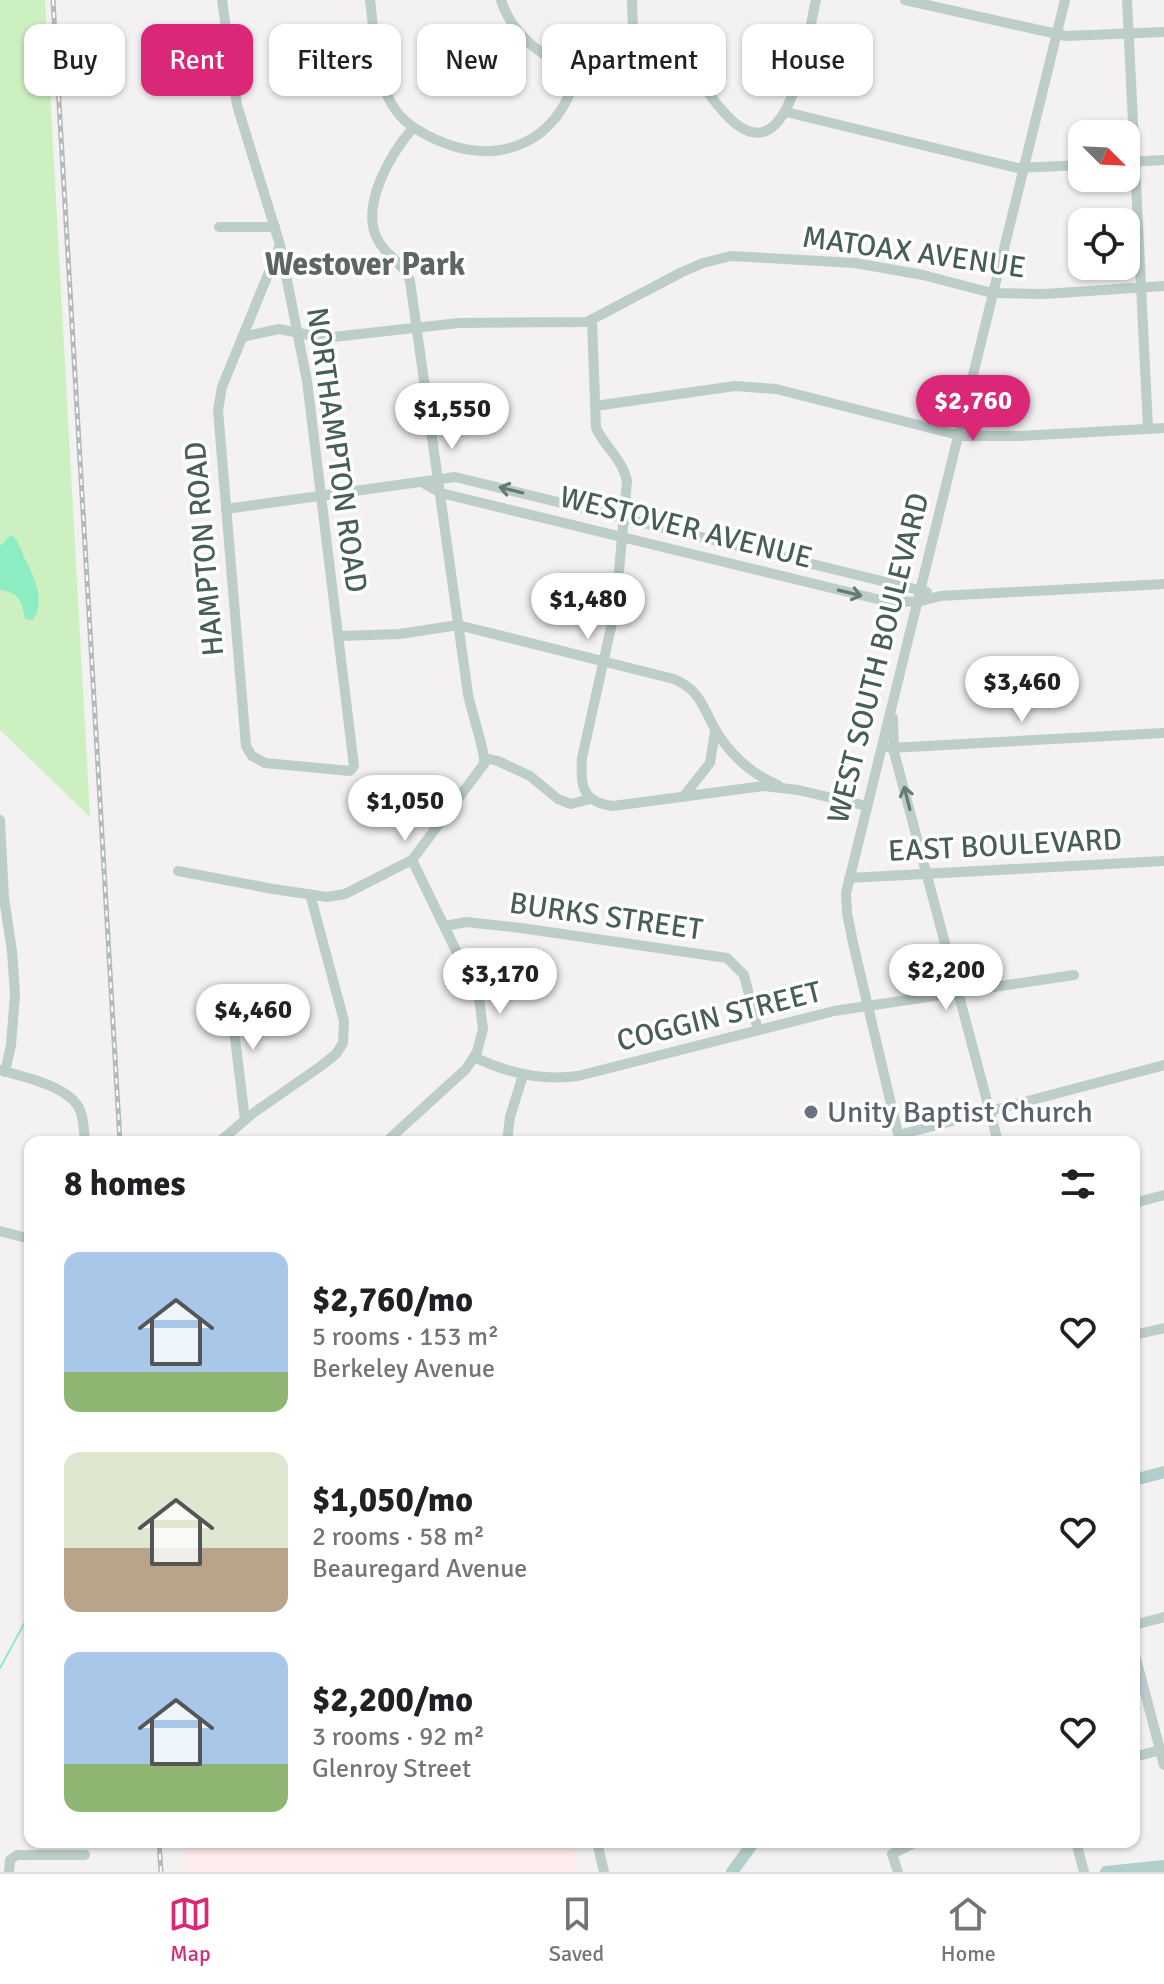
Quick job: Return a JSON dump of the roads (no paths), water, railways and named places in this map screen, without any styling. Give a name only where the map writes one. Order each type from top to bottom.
[{"type":"main road","points":[[1140,1478],[1164,1472]]},
{"type":"main road","points":[[732,1872],[750,1848]]},
{"type":"main road","points":[[1106,1872],[1164,1866]]},
{"type":"street","name":"NORTHAMPTON ROAD","points":[[222,0],[237,105],[280,245],[307,381],[339,636],[352,769]]},
{"type":"street","points":[[370,0],[385,90],[398,113],[413,128],[464,150],[486,151],[518,146],[541,134],[559,114],[569,96]]},
{"type":"street","points":[[501,0],[510,21],[526,42],[542,53]]},
{"type":"street","points":[[632,0],[633,24]]},
{"type":"street","points":[[710,96],[737,127],[752,132],[767,130],[786,112],[791,102],[816,0]]},
{"type":"street","points":[[905,0],[1056,35],[1082,37],[1164,32]]},
{"type":"street","name":"WEST SOUTH BOULEVARD","points":[[899,1136],[847,913],[849,878],[1065,0]]},
{"type":"street","points":[[1127,0],[1130,120]]},
{"type":"street","points":[[786,112],[1023,169],[1068,166]]},
{"type":"street","points":[[178,871],[327,897],[345,894],[412,860],[485,758],[472,719],[408,274],[379,242],[372,213],[388,163],[413,128]]},
{"type":"street","points":[[1140,161],[1164,160]]},
{"type":"street","points":[[1134,192],[1142,288],[1148,428]]},
{"type":"street","points":[[219,227],[275,227]]},
{"type":"street","name":"HAMPTON ROAD","points":[[280,245],[222,387],[218,410],[242,712],[248,750],[258,761],[338,771],[352,769]]},
{"type":"street","name":"MATOAX AVENUE","points":[[242,337],[279,329],[324,338],[470,323],[577,323],[592,320],[682,272],[731,256],[881,267],[992,293],[1044,294],[1164,286]]},
{"type":"street","points":[[592,320],[596,428],[626,473],[625,518],[616,605],[582,758],[582,781],[590,799],[613,806],[749,787],[783,787],[867,806]]},
{"type":"street","points":[[595,406],[735,386],[776,389],[958,435],[1020,436],[1164,428]]},
{"type":"street","name":"WESTOVER AVENUE","points":[[226,509],[455,477],[725,543],[919,596]]},
{"type":"street","name":"WESTOVER AVENUE","points":[[423,483],[441,493],[872,598],[1164,584]]},
{"type":"street","points":[[534,514],[538,497]]},
{"type":"street","points":[[720,561],[725,543]]},
{"type":"street","points":[[339,636],[400,634],[458,625],[685,684],[694,691],[728,748],[745,765],[783,787]]},
{"type":"street","points":[[895,695],[894,748],[996,1136]]},
{"type":"street","points":[[683,797],[710,763],[715,729]]},
{"type":"street","points":[[881,748],[1164,733]]},
{"type":"street","points":[[485,758],[530,776],[558,799],[571,804],[590,799]]},
{"type":"street","points":[[0,820],[3,916],[12,951],[15,994],[11,1045],[2,1071],[60,1090],[72,1098],[80,1110],[84,1136]]},
{"type":"street","points":[[393,1136],[460,1075],[474,1057],[482,1039],[482,1007],[412,860]]},
{"type":"street","name":"EAST BOULEVARD","points":[[849,878],[1164,861]]},
{"type":"street","points":[[226,1136],[336,1054],[345,1037],[344,1021],[310,894]]},
{"type":"street","name":"BURKS STREET","points":[[445,926],[466,922],[521,928],[727,958],[744,975],[758,1030]]},
{"type":"street","name":"COGGIN STREET","points":[[474,1057],[523,1075],[549,1078],[578,1076],[867,1006],[1074,975]]},
{"type":"street","points":[[229,989],[245,1120]]},
{"type":"street","points":[[906,1136],[1164,1065]]},
{"type":"street","points":[[508,1136],[510,1117],[523,1075]]},
{"type":"street","points":[[1140,1201],[1164,1195]]},
{"type":"street","points":[[0,1231],[24,1237]]},
{"type":"street","points":[[1140,1334],[1164,1328]]},
{"type":"street","points":[[1140,1623],[1164,1617]]},
{"type":"street","points":[[1140,1672],[1164,1765]]},
{"type":"street","points":[[1140,1756],[1162,1750]]},
{"type":"street","points":[[598,1848],[604,1872]]},
{"type":"street","points":[[898,1872],[892,1854],[904,1848]]},
{"type":"street","points":[[1078,1848],[1084,1872]]},
{"type":"street","points":[[9,1872],[10,1860],[17,1855],[85,1855]]},
{"type":"waterway","points":[[0,1668],[24,1624]]},
{"type":"railway","points":[[53,0],[120,1136]]},
{"type":"railway","points":[[159,1848],[161,1872]]},
{"type":"place","name":"Unity Baptist Church","points":[[811,1112]]},
{"type":"district","name":"Westover Park","points":[[365,264]]}]
